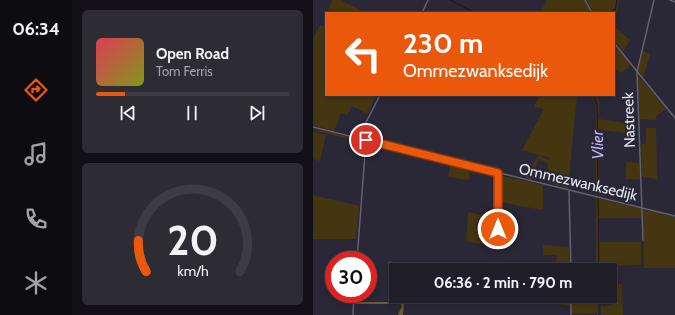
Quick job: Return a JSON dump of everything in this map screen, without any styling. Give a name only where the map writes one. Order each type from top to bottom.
[{"type":"street","points":[[423,12],[429,0]]},
{"type":"street","points":[[585,0],[591,12]]},
{"type":"street","name":"Nastreek","points":[[643,240],[637,72],[654,0]]},
{"type":"street","points":[[670,0],[675,2]]},
{"type":"street","points":[[615,44],[675,118]]},
{"type":"street","points":[[358,138],[379,96]]},
{"type":"street","name":"Ommezwanksedijk","points":[[313,127],[675,216]]},
{"type":"street","points":[[358,251],[366,140]]},
{"type":"street","points":[[498,173],[498,229]]},
{"type":"street","points":[[569,191],[571,263]]},
{"type":"street","points":[[353,315],[354,303]]},
{"type":"street","points":[[571,303],[571,315]]},
{"type":"shaded area","points":[[332,0],[341,0],[364,12],[327,12]]},
{"type":"shaded area","points":[[547,0],[585,0],[591,12],[541,12]]},
{"type":"shaded area","points":[[587,0],[619,0],[615,18],[615,8],[609,12],[593,12]]},
{"type":"shaded area","points":[[320,25],[325,28],[325,96],[376,96],[367,114],[352,106],[347,115],[341,113],[334,131],[313,125],[313,39]]},
{"type":"shaded area","points":[[615,27],[630,40],[623,52],[615,42]]},
{"type":"shaded area","points":[[617,49],[631,65],[621,73],[615,68],[615,50]]},
{"type":"shaded area","points":[[643,51],[650,54],[643,78],[638,70]]},
{"type":"shaded area","points":[[638,75],[666,109],[656,116],[656,120],[640,119]]},
{"type":"shaded area","points":[[540,96],[577,96],[568,188],[555,185],[557,173],[548,170],[548,163],[538,159],[532,180],[525,178],[538,156],[550,160],[550,158],[522,150],[544,109],[534,107]]},
{"type":"shaded area","points":[[592,96],[596,96],[599,101],[598,119],[626,123],[625,133],[598,129],[599,195],[596,196],[596,102]]},
{"type":"shaded area","points":[[314,128],[364,141],[363,153],[358,153],[360,142],[313,130]]},
{"type":"shaded area","points":[[646,128],[656,128],[657,179],[642,177],[641,144],[646,144]]},
{"type":"shaded area","points":[[313,132],[326,135],[320,161],[313,159]]},
{"type":"shaded area","points":[[367,142],[389,147],[372,153],[366,152]]},
{"type":"shaded area","points":[[451,162],[470,167],[469,180],[448,177]]},
{"type":"shaded area","points":[[626,162],[639,163],[640,179],[626,179]]},
{"type":"shaded area","points":[[499,175],[543,185],[543,210],[499,202]]},
{"type":"shaded area","points":[[313,195],[359,206],[356,239],[313,239]]},
{"type":"shaded area","points":[[596,198],[641,209],[641,218],[599,218],[600,242],[641,242],[641,265],[617,266],[617,263],[596,263]]},
{"type":"shaded area","points":[[643,209],[675,217],[675,268],[644,268]]},
{"type":"shaded area","points":[[468,212],[492,217],[491,222],[481,220],[479,228],[497,231],[497,247],[466,241]]},
{"type":"shaded area","points":[[543,245],[569,247],[570,263],[556,263],[557,255],[543,255]]},
{"type":"shaded area","points":[[617,284],[622,284],[623,315],[601,315],[601,306],[611,305],[611,303],[617,303]]},
{"type":"shaded area","points":[[377,302],[404,303],[403,315],[398,315],[402,306],[401,304],[355,304]]},
{"type":"shaded area","points":[[560,303],[570,303],[570,305],[562,305]]},
{"type":"shaded area","points":[[572,303],[600,303],[600,315],[597,315],[597,313],[572,314]]},
{"type":"waterway","points":[[450,0],[473,12]]},
{"type":"waterway","name":"Vlier","points":[[615,13],[617,0]]},
{"type":"waterway","name":"Vlier","points":[[594,96],[597,102],[598,196]]},
{"type":"waterway","name":"Vlier","points":[[598,199],[599,263]]},
{"type":"waterway","name":"Vlier","points":[[599,303],[599,315]]},
{"type":"route","points":[[366,140],[498,173],[498,229]]}]
